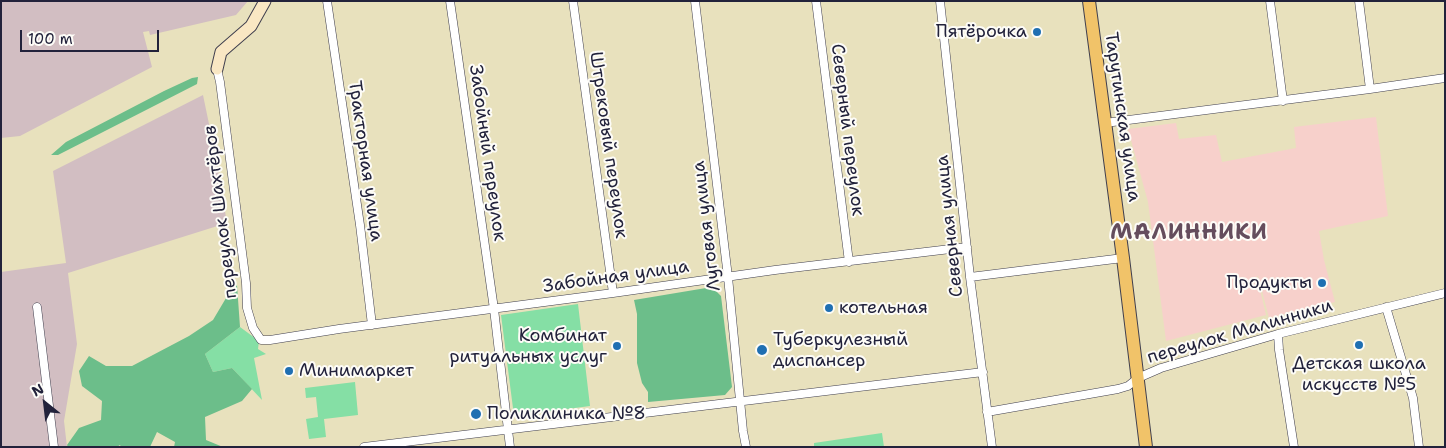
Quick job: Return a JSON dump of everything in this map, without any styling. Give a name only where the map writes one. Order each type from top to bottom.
[{"type":"main road","name":"Тарутинская улица","points":[[1088,1],[1123,258],[1146,447]]},
{"type":"street","points":[[217,69],[221,52],[251,26],[264,1]]},
{"type":"street","name":"Тракторная улица","points":[[326,1],[360,225],[372,325]]},
{"type":"street","name":"Забойный переулок","points":[[450,1],[494,308],[510,447]]},
{"type":"street","name":"Штрековый переулок","points":[[573,1],[613,293]]},
{"type":"street","name":"Луговая улица","points":[[695,1],[746,447]]},
{"type":"street","name":"Северный переулок","points":[[816,1],[849,262]]},
{"type":"street","name":"Северная улица","points":[[940,1],[970,277],[992,447]]},
{"type":"street","points":[[1270,1],[1283,101]]},
{"type":"street","points":[[1359,1],[1370,89]]},
{"type":"street","name":"переулок Шахтёров","points":[[217,69],[246,283],[247,308],[253,328],[261,340],[270,340]]},
{"type":"street","points":[[1105,123],[1283,101],[1445,78]]},
{"type":"street","name":"Забойная улица","points":[[270,340],[775,270],[967,247]]},
{"type":"street","points":[[970,277],[1123,258]]},
{"type":"street","name":"переулок Малинники","points":[[987,412],[1118,390],[1128,386],[1138,378],[1162,368],[1278,334],[1445,293]]},
{"type":"street","points":[[37,306],[54,447]]},
{"type":"street","points":[[1386,307],[1413,398],[1419,447]]},
{"type":"street","points":[[1278,334],[1294,447]]},
{"type":"street","points":[[364,447],[983,372]]},
{"type":"shaded area","points":[[1,1],[248,1],[236,15],[150,35],[149,31],[143,32],[152,67],[20,136],[1,138]]},
{"type":"shaded area","points":[[203,95],[227,223],[68,273],[77,344],[64,421],[67,447],[1,447],[1,272],[66,263],[53,171]]},
{"type":"shaded area","points":[[1376,117],[1388,216],[1319,231],[1335,302],[1269,318],[1257,276],[1266,315],[1166,341],[1148,202],[1128,129],[1176,123],[1179,139],[1216,135],[1222,162],[1296,148],[1294,127]]},
{"type":"green space","points":[[198,77],[197,84],[58,155],[51,155],[66,142],[164,91]]},
{"type":"green space","points":[[237,285],[240,327],[205,354],[213,372],[232,368],[252,389],[242,401],[205,417],[206,440],[223,447],[174,447],[175,442],[157,432],[150,447],[121,447],[120,445],[117,447],[68,447],[67,445],[79,428],[101,420],[102,401],[82,386],[79,371],[89,356],[106,366],[132,366],[189,336],[213,320],[229,293]]},
{"type":"green space","points":[[712,287],[721,296],[732,387],[725,395],[648,402],[648,392],[642,383],[637,363],[637,314],[634,300]]},
{"type":"green space","points":[[578,304],[590,406],[514,416],[501,315]]},
{"type":"green space","points":[[240,327],[259,341],[258,349],[266,354],[254,358],[262,400],[232,368],[213,372],[205,354]]},
{"type":"green space","points":[[355,382],[358,415],[324,419],[326,437],[309,439],[306,419],[318,417],[316,397],[306,398],[305,388]]},
{"type":"green space","points":[[882,433],[884,447],[814,447],[814,443]]},
{"type":"place","name":"Пятёрочка","points":[[1037,32]]},
{"type":"place","name":"Продукты","points":[[1322,283]]},
{"type":"place","name":"котельная","points":[[829,308]]},
{"type":"place","name":"Детская школа искусств №5","points":[[1359,345]]},
{"type":"place","name":"Комбинат ритуальных услуг","points":[[617,346]]},
{"type":"place","name":"Туберкулезный диспансер","points":[[762,350]]},
{"type":"place","name":"Минимаркет","points":[[289,371]]},
{"type":"place","name":"Поликлиника №8","points":[[476,414]]},
{"type":"district","name":"МАЛИННИКИ","points":[[1189,233]]}]
